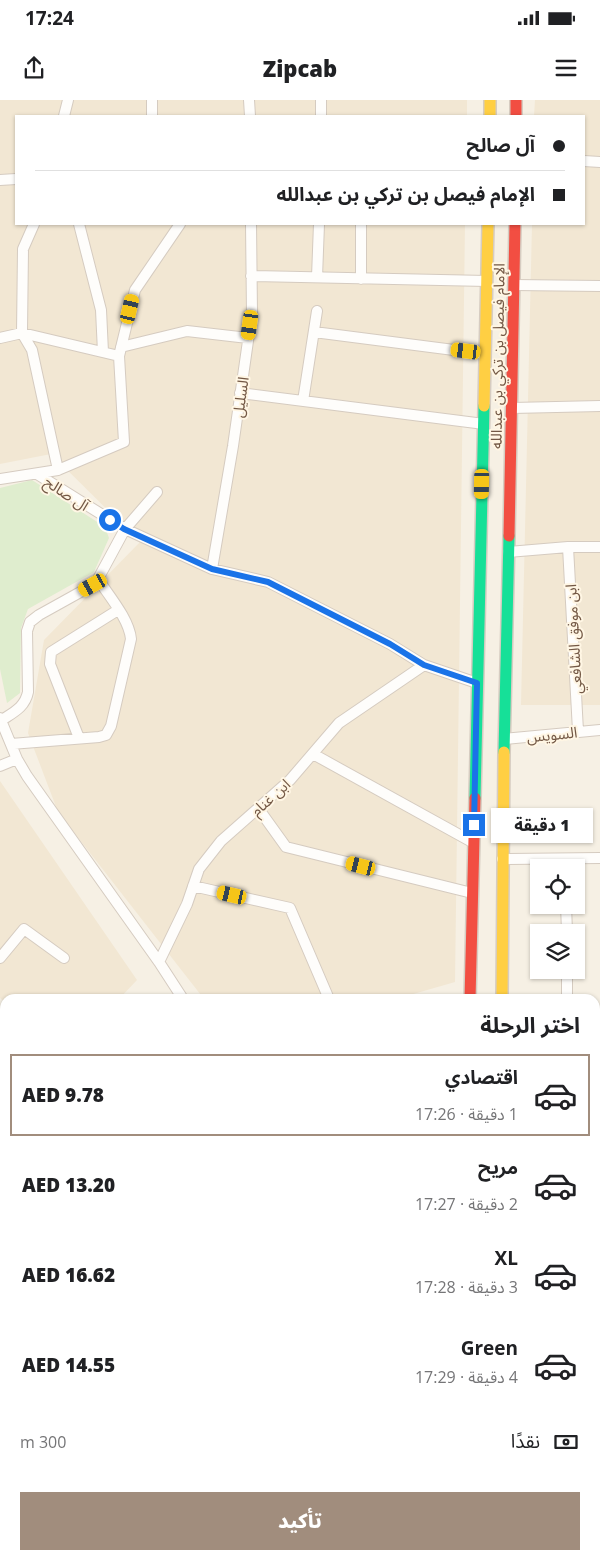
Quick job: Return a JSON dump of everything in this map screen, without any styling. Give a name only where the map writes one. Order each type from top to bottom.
[{"type":"main road","points":[[490,100],[490,115]]},
{"type":"main road","points":[[516,100],[516,115]]},
{"type":"main road","name":"الإمام فيصل بن تركي بن عبدالله","points":[[470,993],[488,225]]},
{"type":"main road","name":"الإمام فيصل بن تركي بن عبدالله","points":[[502,994],[504,739],[515,225]]},
{"type":"street","points":[[64,115],[68,100]]},
{"type":"street","points":[[152,100],[152,115]]},
{"type":"street","points":[[249,100],[250,115]]},
{"type":"street","points":[[321,115],[322,100]]},
{"type":"street","points":[[585,161],[600,162]]},
{"type":"street","points":[[0,180],[15,179]]},
{"type":"street","points":[[34,225],[23,249],[22,333],[32,350],[58,470]]},
{"type":"street","points":[[79,225],[101,310],[103,352]]},
{"type":"street","points":[[0,479],[58,470],[124,442],[120,351],[135,290],[179,225]]},
{"type":"street","name":"السليل","points":[[212,569],[252,313],[251,225]]},
{"type":"street","points":[[317,278],[318,225]]},
{"type":"street","points":[[361,225],[361,278]]},
{"type":"street","points":[[251,276],[487,281]]},
{"type":"street","points":[[514,285],[600,286]]},
{"type":"street","points":[[303,401],[317,310]]},
{"type":"street","points":[[0,338],[22,333],[103,352],[120,351],[187,331],[248,338]]},
{"type":"street","points":[[314,332],[485,354]]},
{"type":"street","points":[[240,393],[484,424]]},
{"type":"street","points":[[512,408],[600,406]]},
{"type":"street","name":"آل صالح","points":[[37,474],[124,529],[212,569],[268,582],[390,644],[424,665],[477,683]]},
{"type":"street","points":[[157,492],[124,529],[93,585],[30,622],[27,631],[28,692],[26,701],[22,706],[1,719],[17,759],[27,776],[179,994]]},
{"type":"street","points":[[508,552],[600,546]]},
{"type":"street","name":"ابن موفق الشافعي","points":[[568,547],[578,731]]},
{"type":"street","points":[[11,744],[106,735],[111,726],[131,639],[130,630],[98,579]]},
{"type":"street","points":[[79,738],[50,664],[50,652],[118,610]]},
{"type":"street","name":"ابن غنام","points":[[158,962],[188,904],[199,869],[221,841],[290,780],[339,723],[424,665]]},
{"type":"street","name":"السويس","points":[[504,739],[600,730]]},
{"type":"street","points":[[313,754],[474,843]]},
{"type":"street","points":[[0,766],[17,759]]},
{"type":"street","points":[[258,808],[286,847],[472,893]]},
{"type":"street","points":[[585,860],[600,858]]},
{"type":"street","points":[[502,859],[530,861]]},
{"type":"street","points":[[193,886],[290,908],[327,994]]},
{"type":"street","points":[[0,958],[24,929],[64,958]]},
{"type":"street","points":[[567,979],[567,994]]},
{"type":"shaded area","points":[[0,100],[467,100],[467,115],[15,115],[15,225],[465,225],[455,982],[413,994],[200,994],[58,812],[28,733],[44,640],[140,542],[51,454],[0,464]]},
{"type":"shaded area","points":[[535,100],[600,100],[600,705],[521,705],[532,225],[585,225],[585,115],[534,115]]},
{"type":"shaded area","points":[[0,781],[137,980],[124,994],[0,994]]},
{"type":"green space","points":[[32,480],[105,527],[109,538],[94,572],[28,609],[21,628],[20,693],[7,703],[0,669],[0,488]]},
{"type":"traffic: fast","points":[[475,798],[484,406]]},
{"type":"traffic: fast","points":[[504,752],[509,536]]},
{"type":"traffic: slow","points":[[490,100],[490,115]]},
{"type":"traffic: slow","points":[[484,406],[488,225]]},
{"type":"traffic: slow","points":[[502,994],[504,752]]},
{"type":"traffic: jam","points":[[516,100],[516,115]]},
{"type":"traffic: jam","points":[[509,536],[515,225]]},
{"type":"traffic: jam","points":[[470,994],[475,798]]},
{"type":"route","points":[[110,520],[124,529],[212,569],[268,582],[390,644],[424,665],[477,683],[474,825]]}]
